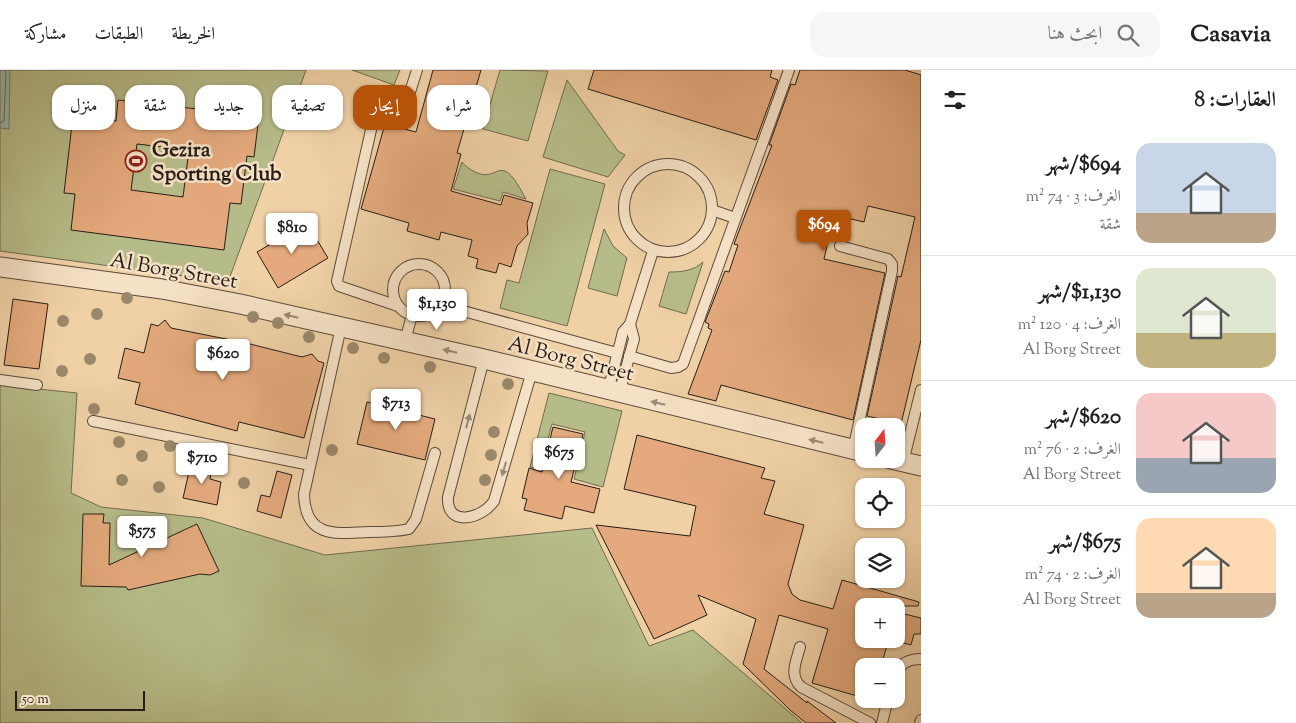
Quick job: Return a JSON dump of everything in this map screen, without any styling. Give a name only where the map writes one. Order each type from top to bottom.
[{"type":"street","name":"Al Borg Street","points":[[0,267],[198,295],[484,359],[855,450]]},
{"type":"street","points":[[905,462],[921,466]]},
{"type":"lane","points":[[398,306],[393,291],[398,275],[411,266],[427,265],[434,269],[444,282],[446,290],[441,305],[428,315],[412,315],[398,306],[340,286],[337,281],[373,121],[376,116],[382,113],[399,116],[403,114],[417,70]]},
{"type":"lane","points":[[629,356],[671,368],[683,364],[789,70]]},
{"type":"lane","points":[[669,164],[683,166],[695,173],[711,196],[710,224],[703,236],[693,245],[680,251],[667,253],[653,251],[641,244],[631,234],[625,221],[623,207],[625,194],[632,181],[642,171],[655,166],[669,164]]},
{"type":"lane","points":[[712,210],[736,218]]},
{"type":"lane","points":[[840,246],[882,256],[892,264],[864,418]]},
{"type":"lane","points":[[613,392],[617,354],[623,332],[630,324],[653,251]]},
{"type":"lane","points":[[441,305],[617,354]]},
{"type":"lane","points":[[405,341],[412,315]]},
{"type":"lane","points":[[613,392],[629,356],[634,339],[630,324]]},
{"type":"lane","points":[[341,327],[304,494],[305,509],[312,522],[325,531],[340,534],[408,529],[416,519],[435,453]]},
{"type":"lane","points":[[484,359],[448,497],[447,507],[453,515],[462,518],[482,513],[494,502],[532,371]]},
{"type":"lane","points":[[0,380],[37,385]]},
{"type":"lane","points":[[905,437],[921,390]]},
{"type":"lane","points":[[93,420],[310,465]]},
{"type":"lane","points":[[800,647],[794,668],[797,683],[801,687],[870,723]]},
{"type":"lane","points":[[905,662],[912,659],[921,660]]},
{"type":"lane","points":[[882,723],[886,708]]},
{"type":"green space","name":"Gezira Sporting Club","points":[[0,70],[306,70],[300,85],[272,85],[272,130],[284,130],[228,282],[0,251]]},
{"type":"green space","points":[[352,70],[400,70],[394,85]]},
{"type":"green space","points":[[500,70],[548,71],[528,141],[487,130],[490,130],[490,105]]},
{"type":"green space","points":[[567,80],[618,151],[625,155],[608,177],[543,157]]},
{"type":"green space","points":[[462,162],[471,170],[486,175],[501,170],[505,171],[514,180],[526,199],[503,192],[500,201],[453,189]]},
{"type":"green space","points":[[550,169],[605,184],[567,326],[500,308],[507,280],[519,283]]},
{"type":"green space","points":[[604,229],[613,246],[627,258],[617,296],[588,288]]},
{"type":"green space","points":[[703,262],[686,314],[659,306],[669,272],[687,270]]},
{"type":"green space","points":[[0,385],[77,393],[71,493],[101,507],[203,518],[325,555],[592,528],[649,646],[693,630],[802,723],[0,723]]},
{"type":"green space","points":[[549,393],[622,411],[603,487],[574,479],[585,432],[552,424],[540,469],[530,467]]},
{"type":"water","points":[[0,70],[10,70],[9,129],[0,128]]},
{"type":"building","points":[[433,70],[481,70],[477,85],[429,85]]},
{"type":"building","points":[[594,70],[772,70],[770,77],[778,80],[756,140],[588,89]]},
{"type":"building","points":[[800,70],[905,70],[921,75],[921,340],[902,418],[876,418],[867,416],[898,276],[901,277],[915,217],[868,206],[864,222],[834,215],[824,259],[885,273],[853,420],[721,385],[716,401],[688,394],[712,330],[708,328],[709,324],[705,322],[725,271],[729,272],[738,245],[734,244],[772,145],[769,145],[791,84],[795,85]]},
{"type":"building","points":[[427,92],[427,130],[464,130],[457,153],[461,154],[451,191],[501,205],[504,195],[533,203],[527,223],[528,234],[517,246],[511,267],[499,263],[496,273],[476,268],[478,259],[468,256],[472,240],[441,232],[439,240],[407,231],[409,223],[361,209],[383,130],[408,130],[416,132]]},
{"type":"building","points":[[118,100],[125,101],[125,130],[185,130],[185,108],[195,109],[195,130],[257,130],[254,157],[247,156],[241,204],[230,203],[224,250],[71,230],[75,194],[64,193],[71,130],[115,130]],"holes":[[[137,144],[189,150],[183,197],[131,190]]]},
{"type":"building","points":[[307,223],[328,258],[278,288],[257,252]]},
{"type":"building","points":[[13,299],[48,304],[39,369],[4,365]]},
{"type":"building","points":[[165,320],[171,328],[246,343],[302,357],[312,354],[318,361],[324,363],[304,438],[239,422],[237,431],[135,404],[140,383],[118,378],[125,348],[144,353],[151,324],[158,326]]},
{"type":"building","points":[[367,402],[435,419],[425,460],[357,444]]},
{"type":"building","points":[[553,427],[583,434],[571,482],[600,489],[594,513],[565,506],[562,519],[524,510],[527,499],[522,498],[529,468],[542,472]]},
{"type":"building","points":[[637,435],[765,468],[761,478],[775,481],[764,514],[804,525],[788,584],[792,594],[800,600],[833,609],[842,580],[855,584],[855,588],[870,588],[905,598],[855,598],[855,648],[886,648],[883,658],[855,658],[855,695],[812,683],[828,629],[779,615],[764,669],[836,723],[806,723],[743,664],[756,619],[698,595],[707,615],[654,639],[596,525],[690,536],[696,506],[624,489]]},
{"type":"building","points":[[191,463],[212,467],[210,479],[221,482],[217,505],[183,498]]},
{"type":"building","points":[[277,471],[292,475],[281,518],[257,511],[261,495],[270,497]]},
{"type":"building","points":[[83,514],[104,514],[103,523],[110,523],[109,565],[197,524],[219,571],[210,575],[200,574],[128,590],[126,587],[81,586]]},
{"type":"building","points":[[905,598],[919,602],[918,606],[905,606]]},
{"type":"building","points":[[905,614],[921,618],[921,634],[914,634],[911,645],[905,643]]},
{"type":"place","name":"Gezira Sporting Club","points":[[136,161]]}]
